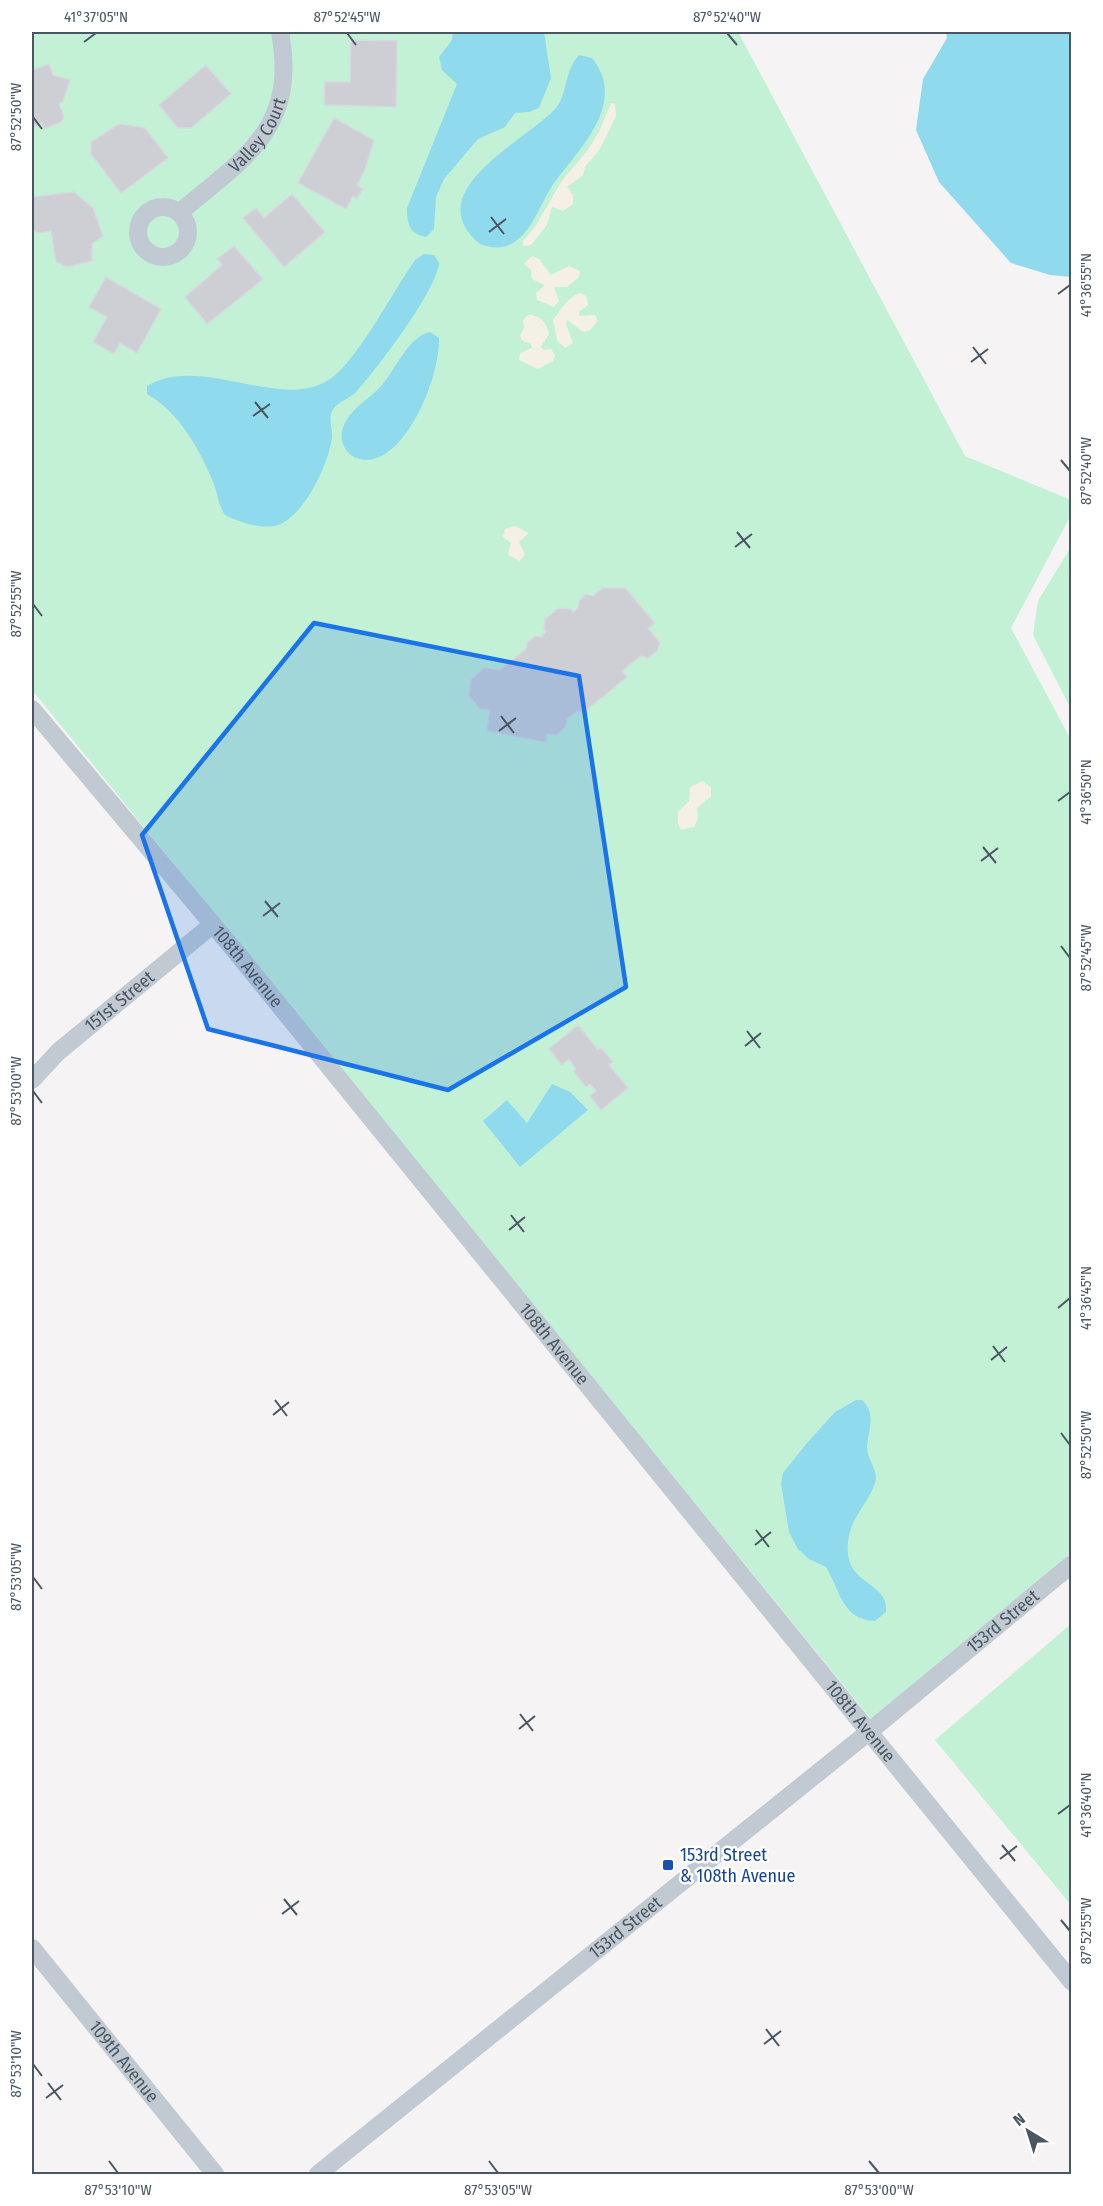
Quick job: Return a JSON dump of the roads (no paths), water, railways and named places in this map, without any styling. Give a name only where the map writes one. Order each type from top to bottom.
[{"type":"street","name":"Valley Court","points":[[179,213],[253,150],[273,122],[283,94],[283,48],[280,32]]},
{"type":"street","name":"108th Avenue","points":[[32,709],[212,925],[870,1731],[1071,1982]]},
{"type":"street","name":"151st Street","points":[[32,1080],[58,1052],[212,925]]},
{"type":"street","name":"153rd Street","points":[[318,2175],[870,1731],[1071,1564]]},
{"type":"street","name":"109th Avenue","points":[[32,1948],[216,2175]]},
{"type":"water","points":[[453,32],[544,32],[551,78],[539,108],[529,112],[515,113],[505,127],[478,139],[444,179],[436,197],[434,229],[426,237],[420,236],[410,227],[407,208],[457,84],[442,70],[439,57],[452,40]]},
{"type":"water","points":[[946,32],[1071,32],[1071,277],[1050,275],[1011,263],[939,182],[916,130],[923,79],[947,38]]},
{"type":"water","points":[[579,55],[592,58],[602,75],[605,92],[603,108],[596,124],[587,140],[554,183],[527,230],[508,245],[495,247],[480,244],[464,225],[461,205],[468,187],[483,169],[555,109],[562,97],[570,69]]},
{"type":"water","points":[[424,254],[434,255],[439,263],[436,275],[405,329],[366,381],[332,411],[330,449],[314,488],[306,500],[297,511],[278,525],[265,527],[225,515],[214,484],[188,433],[169,411],[147,394],[147,386],[169,377],[193,376],[218,378],[268,388],[292,390],[314,387],[334,376],[355,353],[415,260]]},
{"type":"water","points":[[430,332],[439,338],[435,369],[413,422],[403,437],[379,457],[370,460],[354,457],[344,446],[342,438],[342,430],[346,421],[353,411],[382,385],[415,340]]},
{"type":"water","points":[[552,1084],[570,1092],[588,1110],[520,1167],[483,1121],[507,1100],[527,1123]]},
{"type":"water","points":[[856,1400],[862,1400],[869,1411],[867,1447],[876,1478],[851,1528],[848,1553],[851,1565],[857,1574],[880,1593],[885,1601],[886,1612],[875,1621],[864,1619],[849,1610],[826,1567],[809,1559],[798,1549],[789,1532],[781,1484],[783,1473],[807,1443],[835,1412]]},
{"type":"place","name":"153rd Street & 108th Avenue","points":[[668,1865]]}]
